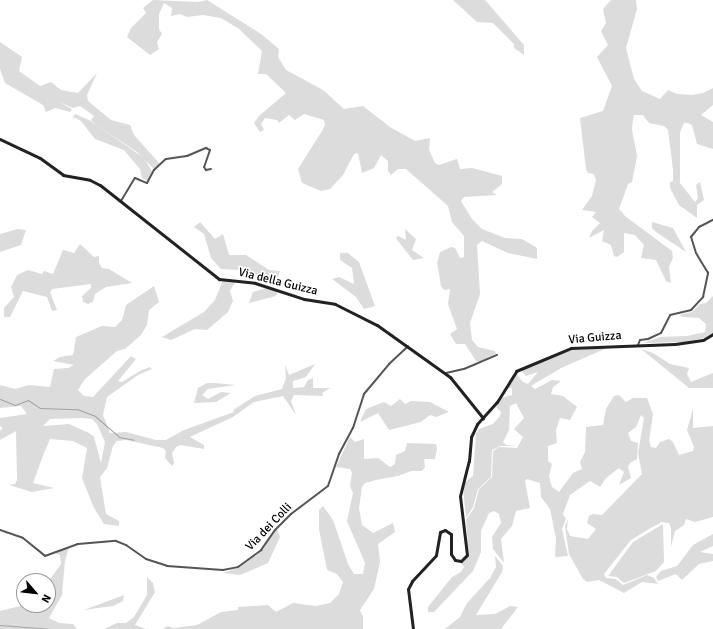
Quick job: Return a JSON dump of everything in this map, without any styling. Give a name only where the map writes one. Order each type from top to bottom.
[{"type":"street","name":"Via della Guizza","points":[[0,139],[40,158],[63,175],[93,181],[121,201],[219,278],[254,283],[304,299],[343,306],[408,346],[446,373],[483,418]]},
{"type":"street","points":[[121,201],[135,178],[147,183],[154,170],[166,159],[187,156],[206,148],[210,150],[204,167],[206,170],[211,169]]},
{"type":"street","points":[[638,345],[640,340],[648,340],[661,333],[670,315],[691,310],[703,297],[708,273],[696,253],[691,237],[699,227],[713,220]]},
{"type":"street","name":"Via Guizza","points":[[413,629],[408,589],[412,581],[436,555],[440,532],[445,530],[451,534],[451,554],[455,560],[461,561],[467,555],[460,489],[468,466],[471,437],[483,418],[497,402],[516,370],[571,348],[692,342],[713,334]]},
{"type":"street","name":"Via dei Colli","points":[[0,530],[23,538],[45,556],[78,544],[116,541],[126,545],[146,559],[167,566],[223,570],[233,569],[251,558],[282,523],[328,486],[339,454],[353,428],[364,394],[389,364],[408,346]]},
{"type":"street","points":[[446,373],[464,369],[497,355]]},
{"type":"shaded area","points":[[153,0],[198,2],[207,0],[261,34],[279,49],[278,57],[286,70],[323,90],[344,109],[363,106],[390,127],[415,141],[430,138],[429,150],[435,163],[439,165],[457,159],[460,169],[472,168],[502,176],[502,184],[492,192],[497,195],[464,197],[461,201],[472,219],[482,229],[505,238],[522,239],[537,248],[537,259],[508,253],[482,241],[477,245],[480,294],[470,323],[472,340],[478,347],[495,351],[496,354],[480,362],[476,361],[465,344],[456,344],[450,334],[457,329],[448,304],[450,289],[444,290],[441,286],[437,263],[440,252],[451,247],[455,248],[460,258],[464,257],[464,236],[452,222],[448,206],[406,169],[398,169],[391,175],[388,171],[388,161],[381,155],[374,168],[362,173],[358,153],[354,154],[343,175],[330,189],[321,191],[302,183],[298,169],[322,131],[325,125],[324,120],[304,114],[295,120],[289,115],[279,123],[277,120],[265,118],[261,124],[264,130],[260,132],[254,123],[259,116],[286,93],[266,74],[258,74],[262,51],[239,29],[221,18],[203,15],[187,17],[180,14],[171,16],[172,8],[164,3],[159,14],[159,29],[162,34],[157,42],[159,49],[150,55],[127,37],[131,28],[146,13],[143,8]]},
{"type":"shaded area","points":[[453,0],[485,0],[524,45],[524,55],[514,48],[514,44],[493,23],[477,22]]},
{"type":"shaded area","points":[[611,0],[636,0],[637,9],[626,48],[634,79],[642,91],[660,99],[668,90],[677,94],[692,95],[703,93],[713,88],[713,105],[701,115],[713,122],[713,149],[697,144],[692,125],[684,123],[680,132],[680,183],[695,202],[698,198],[696,185],[700,182],[704,200],[697,205],[697,218],[679,205],[670,188],[670,182],[673,181],[673,170],[668,130],[664,126],[649,123],[643,115],[634,115],[633,119],[632,130],[637,156],[632,182],[628,184],[619,209],[625,216],[672,251],[673,258],[669,267],[671,283],[666,281],[656,260],[641,258],[644,245],[635,235],[624,233],[624,252],[617,257],[614,256],[611,245],[602,241],[604,230],[589,238],[592,231],[600,223],[592,217],[596,212],[582,210],[592,196],[596,180],[594,174],[588,173],[586,169],[580,118],[603,111],[612,86],[597,57],[608,45],[601,31],[606,23],[603,9]]},
{"type":"shaded area","points":[[0,42],[22,57],[19,71],[40,86],[51,82],[61,90],[78,93],[97,73],[87,95],[88,101],[111,120],[130,125],[134,135],[160,164],[154,169],[137,152],[98,126],[91,120],[94,116],[80,106],[73,108],[59,102],[72,109],[70,112],[55,108],[46,112],[43,105],[5,83],[0,69]]},
{"type":"shaded area","points":[[75,114],[91,121],[144,158],[152,171],[147,181],[142,178],[140,169],[124,150],[95,139],[81,121],[74,117],[73,120],[73,117]]},
{"type":"shaded area","points":[[200,222],[215,239],[223,234],[229,255],[246,255],[269,270],[280,271],[276,283],[239,270],[221,269],[211,258],[204,234],[194,227]]},
{"type":"shaded area","points":[[652,222],[673,228],[686,252],[656,232],[652,228]]},
{"type":"shaded area","points":[[18,229],[26,230],[21,245],[0,252],[0,234]]},
{"type":"shaded area","points":[[405,229],[416,239],[412,250],[424,258],[413,260],[396,238],[398,236],[406,240]]},
{"type":"shaded area","points":[[80,244],[94,257],[99,256],[99,263],[102,268],[109,269],[132,283],[106,287],[95,294],[93,302],[88,304],[83,302],[82,296],[91,288],[91,284],[52,289],[50,292],[57,310],[52,311],[47,297],[23,291],[10,317],[4,317],[4,308],[14,297],[11,287],[17,275],[28,270],[42,274],[44,271],[53,274],[63,250],[74,253]]},
{"type":"shaded area","points":[[340,253],[348,253],[359,262],[375,306],[364,309],[356,297],[332,279],[339,277],[354,284],[352,268],[340,260]]},
{"type":"shaded area","points":[[223,280],[236,280],[230,291],[233,301],[228,312],[207,330],[195,329],[171,340],[162,337],[204,312],[215,300]]},
{"type":"shaded area","points":[[154,286],[159,302],[149,310],[147,325],[141,335],[125,349],[117,351],[85,379],[78,390],[84,396],[93,397],[131,356],[136,359],[118,381],[122,382],[150,367],[152,369],[138,375],[107,397],[103,415],[110,433],[126,432],[156,440],[166,440],[184,430],[234,412],[233,410],[255,396],[282,389],[286,378],[285,365],[289,375],[315,364],[306,377],[293,381],[293,388],[304,387],[308,380],[313,378],[313,388],[330,388],[322,393],[323,396],[294,395],[291,401],[296,415],[283,396],[254,402],[233,417],[190,437],[204,445],[204,449],[181,445],[176,447],[172,453],[174,463],[172,466],[165,458],[166,451],[163,448],[126,440],[117,441],[113,446],[107,468],[100,477],[106,514],[119,521],[119,526],[104,524],[94,508],[82,478],[87,448],[73,441],[50,439],[44,453],[33,483],[54,488],[32,492],[9,485],[15,484],[17,480],[16,431],[0,440],[0,431],[3,428],[0,426],[0,418],[27,414],[21,406],[0,408],[0,385],[15,389],[29,385],[50,387],[54,369],[68,368],[74,365],[53,361],[60,357],[73,355],[76,337],[102,326],[115,327],[122,320],[126,305]],"holes":[[[50,419],[92,419],[97,424],[105,442],[101,463],[94,437],[89,433],[69,424],[43,426]]]},
{"type":"shaded area","points":[[267,288],[278,291],[276,296],[249,303],[253,292]]},
{"type":"shaded area","points":[[713,296],[713,333],[704,338],[684,342],[643,343],[660,337],[687,336],[705,332],[706,324],[699,318],[683,317],[679,315],[692,312],[700,304],[706,303]]},
{"type":"shaded area","points":[[607,348],[561,368],[531,386],[535,389],[552,380],[561,381],[553,387],[551,394],[563,396],[577,407],[570,420],[560,418],[556,430],[557,443],[548,446],[548,461],[552,464],[549,476],[552,487],[559,492],[573,473],[582,469],[580,462],[585,452],[586,427],[603,425],[606,409],[614,396],[619,395],[626,402],[633,398],[647,398],[653,414],[649,441],[651,447],[656,448],[660,442],[669,439],[673,442],[679,455],[693,451],[694,447],[687,430],[693,409],[693,428],[713,426],[713,517],[695,522],[686,519],[684,525],[675,531],[671,547],[671,528],[669,523],[662,522],[631,540],[604,574],[606,578],[616,579],[623,585],[647,575],[654,578],[658,584],[642,582],[624,593],[599,580],[587,582],[583,579],[569,554],[565,526],[568,520],[567,529],[570,536],[588,539],[596,529],[587,523],[589,516],[593,514],[602,515],[642,474],[638,453],[644,418],[641,415],[636,427],[628,433],[631,441],[638,443],[637,459],[630,463],[628,467],[631,478],[619,485],[624,472],[619,468],[606,478],[600,487],[590,481],[570,495],[563,514],[566,519],[562,529],[568,556],[555,557],[556,538],[550,509],[541,497],[540,483],[527,479],[525,481],[530,508],[516,511],[512,526],[501,539],[504,563],[493,549],[492,537],[501,523],[499,514],[494,511],[489,513],[481,531],[481,552],[473,571],[434,612],[428,612],[428,607],[452,577],[461,572],[464,567],[460,562],[469,556],[466,520],[474,508],[479,489],[492,477],[493,451],[499,447],[517,448],[523,437],[514,429],[524,418],[516,403],[510,406],[509,430],[503,442],[506,445],[518,446],[500,446],[492,450],[491,477],[478,489],[473,507],[466,518],[463,487],[464,483],[473,476],[476,434],[479,429],[493,424],[500,416],[501,412],[496,407],[502,398],[512,395],[512,388],[507,388],[516,373],[523,382],[528,384],[538,372],[526,376],[522,372],[523,369],[572,350]]},
{"type":"shaded area","points":[[641,349],[653,353],[670,364],[689,368],[687,374],[691,382],[713,373],[713,388],[689,388]]},
{"type":"shaded area","points":[[207,383],[236,385],[208,389],[202,395],[208,399],[221,392],[231,393],[216,402],[194,403],[198,388]]},
{"type":"shaded area","points":[[400,399],[405,404],[411,401],[430,402],[449,412],[436,417],[430,415],[421,422],[389,430],[378,413],[360,422],[366,409],[384,402],[391,406]]},
{"type":"shaded area","points":[[350,437],[355,442],[364,439],[364,459],[378,458],[390,467],[395,464],[396,455],[405,451],[407,443],[436,444],[437,449],[435,459],[424,459],[425,467],[422,471],[411,471],[398,476],[376,480],[365,483],[362,487],[359,508],[362,525],[373,533],[393,523],[395,532],[378,544],[380,562],[374,589],[360,610],[363,617],[363,629],[163,629],[167,626],[174,628],[197,625],[221,612],[238,610],[238,607],[268,605],[276,612],[293,603],[316,606],[330,603],[339,594],[343,582],[337,574],[327,570],[319,529],[319,510],[323,506],[333,520],[348,564],[354,574],[363,574],[365,563],[347,521],[353,493],[350,486],[352,473],[350,469],[336,467]]},
{"type":"shaded area","points":[[663,524],[664,562],[656,571],[624,583],[617,577],[608,576],[633,542]]},
{"type":"shaded area","points":[[277,529],[280,537],[268,563],[240,575],[223,573],[238,568],[257,555]]},
{"type":"shaded area","points":[[713,534],[713,546],[700,552],[713,554],[713,561],[699,564],[682,580],[676,574],[658,581],[656,577],[661,571],[677,566],[693,545]]},
{"type":"shaded area","points":[[69,547],[65,561],[62,595],[56,606],[56,573],[54,573],[61,564],[60,555],[56,553]]},
{"type":"shaded area","points":[[495,556],[503,566],[502,572],[476,615],[495,614],[510,606],[518,607],[501,629],[445,629],[460,617],[467,603],[490,578],[496,567]]},
{"type":"shaded area","points":[[147,577],[153,583],[155,592],[135,625],[146,629],[104,629],[117,623],[126,623],[134,617],[147,595]]},
{"type":"shaded area","points":[[124,595],[123,601],[113,606],[84,610]]},
{"type":"shaded area","points":[[16,607],[16,613],[52,613],[49,618],[59,623],[73,624],[77,629],[0,629],[0,611]]},
{"type":"waterway","points":[[0,399],[15,405],[28,400],[40,408],[77,409],[95,416],[119,437],[134,440]]},
{"type":"waterway","points":[[0,625],[51,629]]}]
